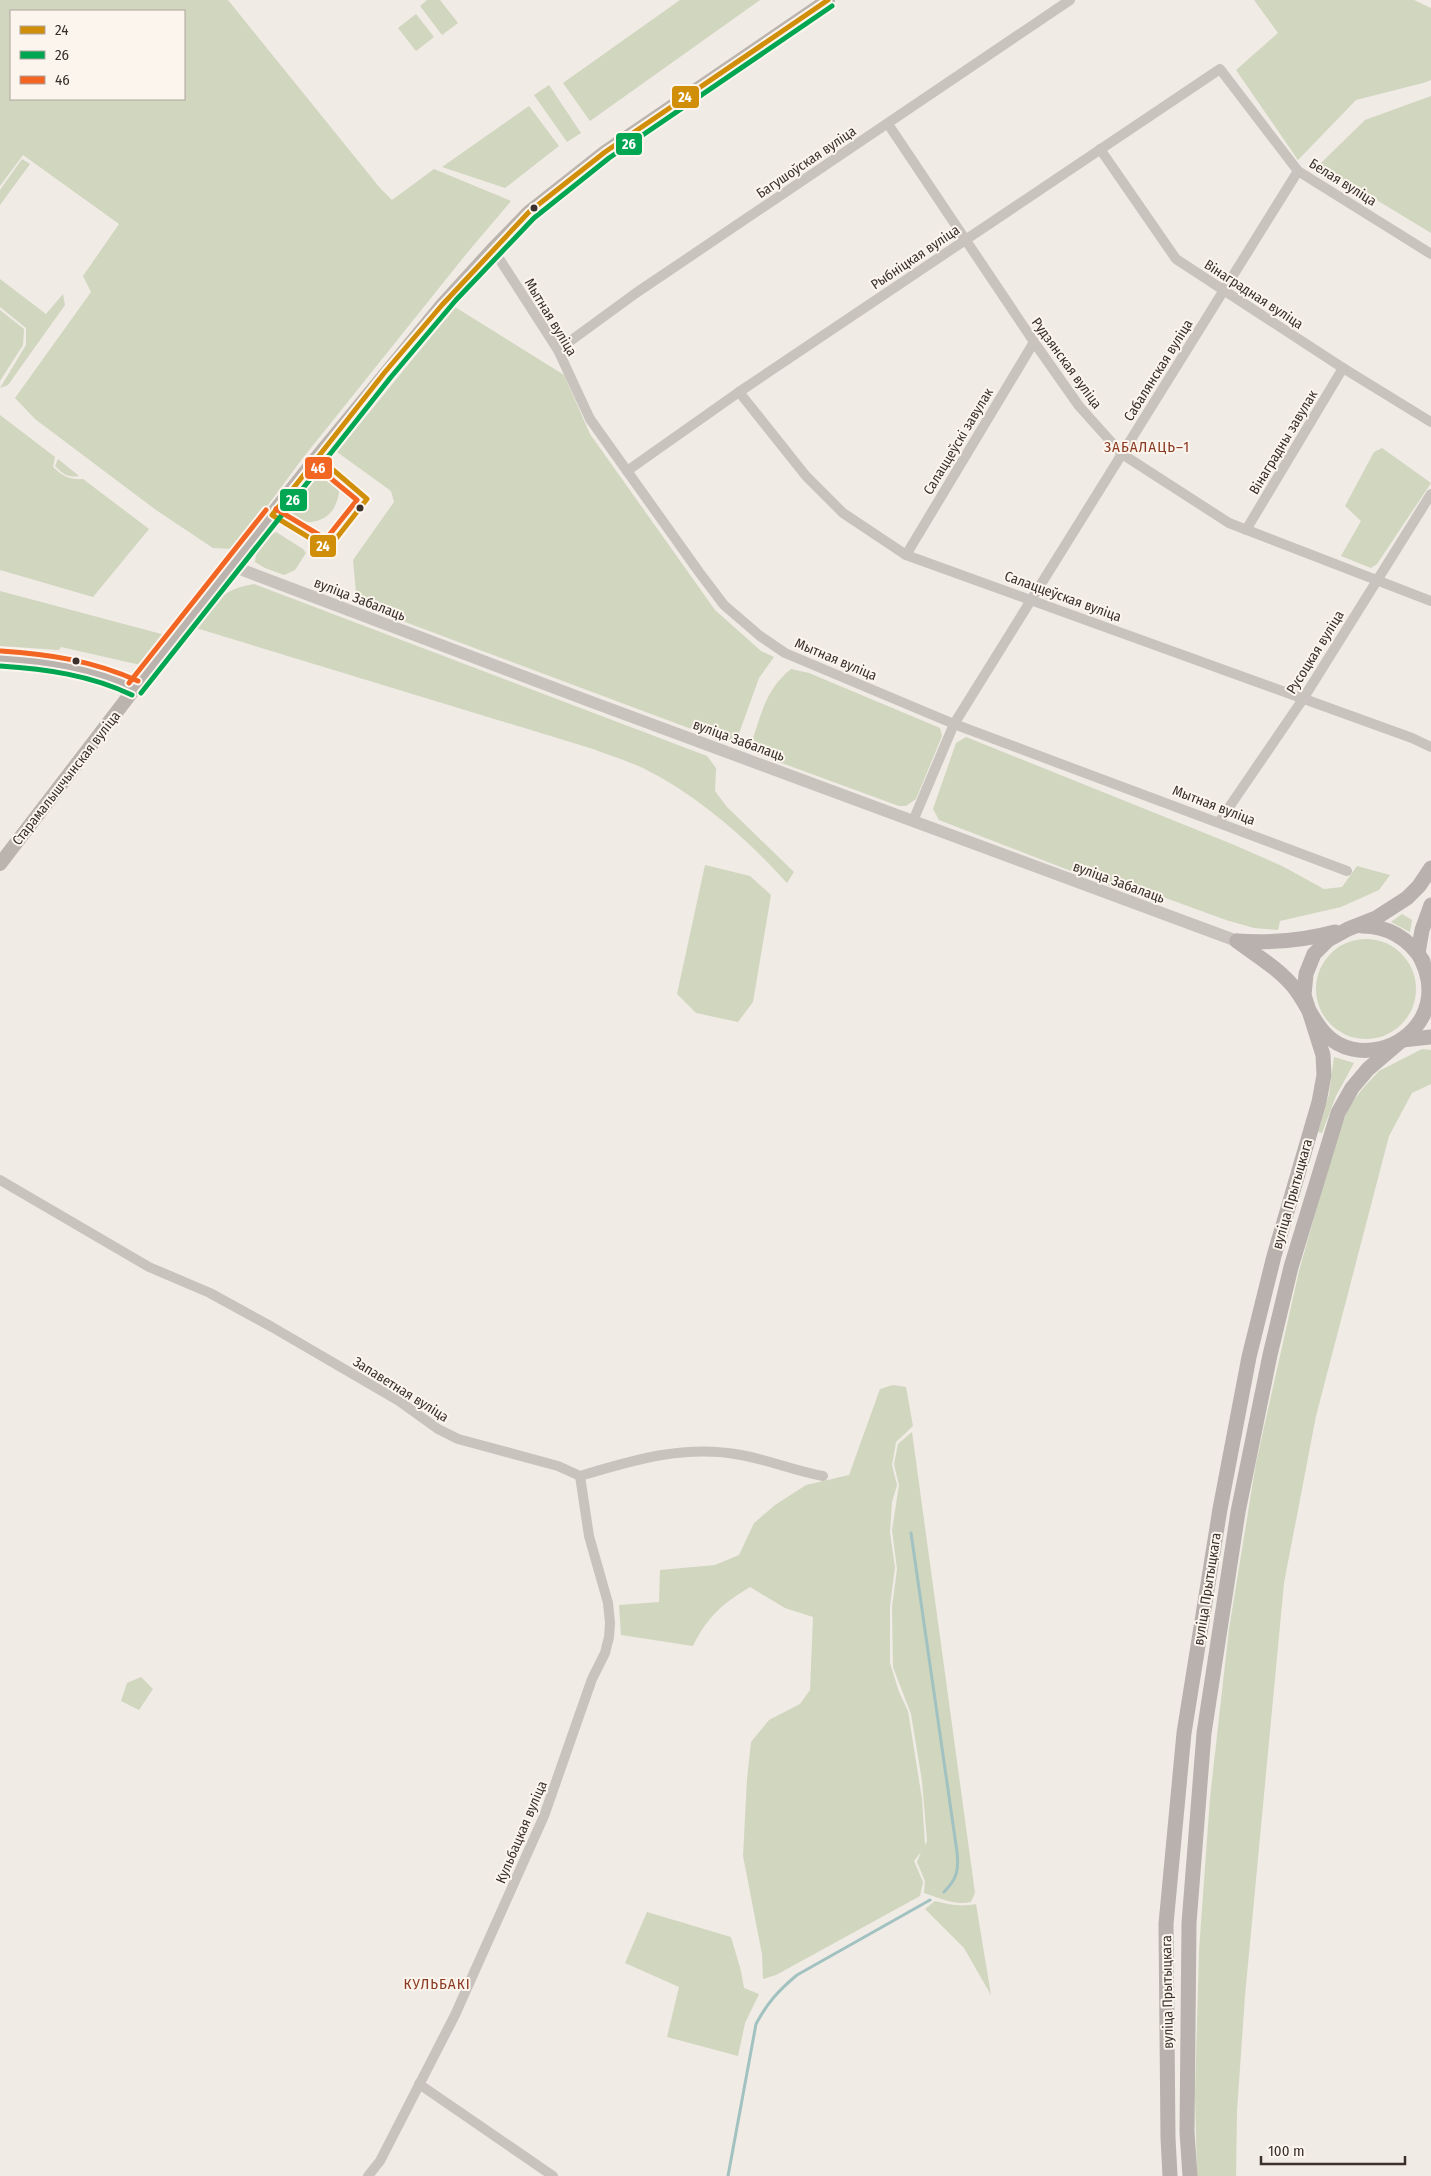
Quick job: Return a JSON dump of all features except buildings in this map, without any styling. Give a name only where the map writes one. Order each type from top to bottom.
[{"type":"main road","name":"Старамалышчынская вуліца","points":[[0,864],[135,688],[385,372],[450,295],[493,249],[529,212],[605,152],[828,0]]},
{"type":"main road","points":[[0,658],[61,664],[95,671],[135,688]]},
{"type":"main road","points":[[1237,941],[1270,943],[1314,938],[1348,929],[1376,918],[1408,898],[1431,868]]},
{"type":"main road","points":[[1237,941],[1282,975],[1296,990],[1320,1030],[1334,1042],[1350,1049],[1377,1050],[1402,1040],[1416,1027],[1426,1010],[1429,990],[1427,971],[1418,953],[1422,930],[1431,905]]},
{"type":"main road","points":[[1310,1016],[1304,995],[1306,974],[1314,954],[1328,940],[1348,929],[1372,927],[1395,933],[1408,942],[1418,953],[1431,974]]},
{"type":"main road","name":"вуліца Прытыцкага","points":[[1170,2176],[1166,1924],[1184,1733],[1220,1508],[1249,1357],[1274,1256],[1320,1102],[1324,1075],[1323,1055],[1310,1016]]},
{"type":"main road","points":[[1402,1040],[1431,1036]]},
{"type":"main road","name":"вуліца Прытыцкага","points":[[1190,2176],[1187,2132],[1189,1924],[1204,1733],[1238,1512],[1270,1355],[1289,1276],[1338,1113],[1352,1088],[1380,1057],[1402,1040]]},
{"type":"street","name":"Багушоўская вуліца","points":[[558,350],[636,293],[1070,0]]},
{"type":"street","name":"Рыбніцкая вуліца","points":[[627,471],[739,392],[1220,69]]},
{"type":"street","name":"Белая вуліца","points":[[1220,69],[1298,171],[1431,254]]},
{"type":"street","name":"Рудзянская вуліца","points":[[888,124],[1079,406],[1122,454],[1221,519],[1431,601]]},
{"type":"street","name":"Вінаградная вуліца","points":[[1100,149],[1176,260],[1431,422]]},
{"type":"street","name":"Сабалянская вуліца","points":[[913,821],[954,724],[1298,171]]},
{"type":"street","name":"Мытная вуліца","points":[[493,249],[558,350],[590,419],[724,605],[760,636],[785,653],[954,724],[1348,871]]},
{"type":"street","name":"Салаццеўскі завулак","points":[[906,555],[1034,342]]},
{"type":"street","name":"Вінаградны завулак","points":[[1246,530],[1344,368]]},
{"type":"street","name":"Салаццеўская вуліца","points":[[739,392],[806,476],[843,513],[906,555],[1032,599],[1412,738],[1431,747]]},
{"type":"street","name":"Русоцкая вуліца","points":[[1219,822],[1303,699],[1375,580],[1431,494]]},
{"type":"street","name":"вуліца Забалаць","points":[[232,566],[589,701],[1237,941]]},
{"type":"street","name":"Запаветная вуліца","points":[[0,1180],[149,1267],[210,1293],[272,1327],[399,1402],[438,1429],[458,1439],[558,1466],[580,1476]]},
{"type":"street","points":[[580,1476],[644,1457],[698,1450],[741,1455],[823,1476]]},
{"type":"street","name":"Кульбацкая вуліца","points":[[368,2176],[380,2161],[455,2015],[544,1816],[592,1679],[607,1645],[610,1623],[608,1603],[589,1536],[580,1476]]},
{"type":"street","points":[[419,2084],[553,2176]]},
{"type":"green space","points":[[0,0],[228,0],[380,188],[392,200],[434,169],[511,201],[302,459],[254,524],[232,549],[213,548],[156,510],[35,419],[15,398],[91,292],[83,276],[119,224],[23,155],[0,186]]},
{"type":"green space","points":[[427,0],[440,0],[458,23],[442,35],[420,6]]},
{"type":"green space","points":[[680,0],[760,0],[590,121],[563,83]]},
{"type":"green space","points":[[1254,0],[1414,0],[1431,8],[1431,80],[1356,100],[1298,160],[1236,70],[1278,33]]},
{"type":"green space","points":[[416,14],[434,37],[416,51],[398,28]]},
{"type":"green space","points":[[549,85],[581,133],[567,142],[534,95]]},
{"type":"green space","points":[[1431,96],[1431,233],[1319,165],[1365,120]]},
{"type":"green space","points":[[529,106],[559,146],[505,188],[442,167]]},
{"type":"green space","points":[[22,159],[30,164],[0,205],[0,190]]},
{"type":"green space","points":[[0,279],[46,314],[63,294],[65,305],[8,385],[0,388],[26,345],[26,328],[0,307]]},
{"type":"green space","points":[[455,307],[564,375],[590,434],[715,610],[761,651],[774,657],[759,678],[737,739],[726,742],[357,604],[353,560],[394,502],[391,491],[337,452]]},
{"type":"green space","points":[[0,310],[24,329],[23,345],[0,381]]},
{"type":"green space","points":[[0,415],[55,457],[53,467],[60,473],[66,477],[83,479],[149,529],[93,597],[0,570]]},
{"type":"green space","points":[[1382,448],[1431,483],[1377,564],[1371,568],[1341,556],[1361,521],[1345,506],[1374,452]]},
{"type":"green space","points":[[58,459],[79,476],[69,476],[61,471],[55,466]]},
{"type":"green space","points":[[323,470],[339,480],[339,492],[332,511],[318,521],[309,522],[287,516],[287,513],[318,471]]},
{"type":"green space","points":[[276,532],[303,549],[306,553],[295,570],[284,575],[255,562],[261,544],[267,537]]},
{"type":"green space","points":[[254,584],[707,756],[716,768],[715,791],[727,807],[794,872],[787,883],[721,819],[683,791],[637,765],[593,749],[196,628],[220,598],[233,590]]},
{"type":"green space","points":[[0,591],[169,636],[145,666],[61,647],[59,650],[0,646]]},
{"type":"green space","points":[[791,669],[809,673],[940,728],[942,736],[916,799],[906,806],[899,806],[757,754],[752,748],[752,741],[762,711],[770,693]]},
{"type":"green space","points":[[966,737],[1232,844],[1282,866],[1324,889],[1342,887],[1357,866],[1390,875],[1379,890],[1341,907],[1280,921],[1278,930],[1254,928],[1160,896],[1115,888],[939,820],[933,809],[956,743]]},
{"type":"green space","points":[[705,865],[750,876],[771,895],[753,1002],[738,1022],[696,1013],[677,994]]},
{"type":"green space","points":[[1402,914],[1412,920],[1410,932],[1391,922]]},
{"type":"green space","points":[[1366,939],[1376,940],[1394,947],[1408,961],[1415,979],[1415,999],[1408,1017],[1394,1031],[1376,1038],[1366,1039],[1356,1038],[1338,1031],[1324,1017],[1317,999],[1316,989],[1317,979],[1324,961],[1338,947],[1356,940]]},
{"type":"green space","points":[[1422,1049],[1431,1050],[1431,1084],[1412,1093],[1389,1136],[1316,1416],[1284,1583],[1245,1996],[1237,2111],[1236,2176],[1197,2176],[1195,2095],[1199,1950],[1210,1798],[1229,1629],[1256,1463],[1299,1271],[1338,1133],[1350,1105],[1379,1071]]},
{"type":"green space","points":[[1334,1057],[1354,1063],[1336,1096],[1322,1133],[1318,1132],[1329,1094]]},
{"type":"green space","points":[[893,1385],[906,1387],[913,1426],[896,1442],[892,1465],[897,1485],[892,1502],[890,1533],[895,1567],[890,1606],[890,1663],[899,1692],[908,1711],[922,1799],[925,1845],[927,1841],[922,1781],[911,1714],[893,1667],[892,1607],[897,1569],[892,1530],[899,1485],[894,1464],[898,1444],[912,1432],[975,1893],[971,1902],[959,1903],[924,1893],[925,1881],[917,1862],[921,1852],[914,1861],[923,1882],[920,1896],[776,1975],[763,1979],[762,1954],[743,1856],[751,1742],[769,1720],[800,1704],[810,1690],[813,1617],[785,1608],[750,1587],[731,1599],[710,1619],[693,1646],[621,1635],[619,1605],[659,1602],[660,1570],[715,1565],[739,1555],[754,1523],[775,1505],[806,1485],[849,1475],[880,1389]]},
{"type":"green space","points":[[141,1677],[153,1689],[139,1710],[121,1701],[127,1683]]},
{"type":"green space","points":[[935,1901],[956,1905],[976,1904],[991,1995],[964,1948],[925,1909]]},
{"type":"green space","points":[[647,1912],[731,1937],[744,1988],[759,1994],[745,2023],[738,2056],[667,2037],[679,1987],[625,1963]]},
{"type":"waterway","points":[[911,1533],[957,1852],[958,1864],[956,1874],[952,1883],[944,1892]]},
{"type":"waterway","points":[[728,2176],[756,2024],[769,2003],[797,1975],[930,1900]]},
{"type":"transit line","name":"24","points":[[318,457],[385,372],[442,305],[529,212],[605,152],[828,0]]},
{"type":"transit line","name":"26","points":[[141,693],[391,377],[456,300],[534,218],[609,158],[832,6]]},
{"type":"transit line","name":"24","points":[[318,457],[367,499],[328,549],[272,515],[318,457]]},
{"type":"transit line","name":"46","points":[[276,509],[326,539],[357,500],[312,463]]},
{"type":"transit line","name":"46","points":[[129,683],[266,510]]},
{"type":"transit line","name":"46","points":[[1,651],[71,660],[105,668],[138,681]]},
{"type":"transit line","name":"26","points":[[0,666],[68,674],[100,682],[132,695]]},
{"type":"district","name":"ЗАБАЛАЦЬ–1","points":[[1147,447]]},
{"type":"district","name":"КУЛЬБАКІ","points":[[437,1984]]}]
